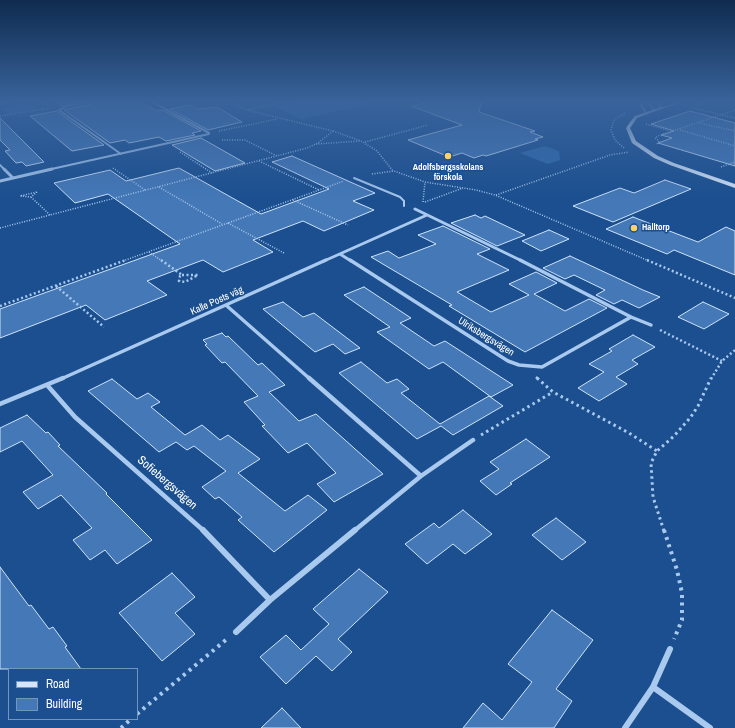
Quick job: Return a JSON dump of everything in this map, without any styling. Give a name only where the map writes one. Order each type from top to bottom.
[{"type":"street","points":[[93,134],[121,154]]},
{"type":"street","points":[[0,181],[209,134]]},
{"type":"street","points":[[631,134],[634,142],[656,157],[735,186]]},
{"type":"street","points":[[0,165],[13,178]]},
{"type":"street","points":[[415,209],[504,252],[631,317],[651,325]]},
{"type":"street","name":"Kalle Posts väg","points":[[0,404],[47,386],[427,215]]},
{"type":"street","name":"Ulriksbergsvägen","points":[[340,254],[508,362],[519,365],[542,367],[631,317]]},
{"type":"street","points":[[227,306],[421,476]]},
{"type":"street","name":"Sofiebergsvägen","points":[[47,386],[75,416],[195,522],[270,600]]},
{"type":"street","points":[[236,632],[270,600],[421,476],[455,454],[473,440]]},
{"type":"street","points":[[625,728],[653,687],[670,649]]},
{"type":"street","points":[[653,687],[710,728]]},
{"type":"lane","points":[[354,178],[400,197],[404,201],[404,206]]},
{"type":"path","points":[[316,144],[329,134]]},
{"type":"path","points":[[342,134],[361,140],[377,151],[389,168],[394,171],[425,182],[495,195],[735,298]]},
{"type":"path","points":[[364,142],[394,134]]},
{"type":"path","points":[[658,146],[656,144],[659,141],[656,137],[664,134]]},
{"type":"path","points":[[693,134],[735,146]]},
{"type":"path","points":[[222,140],[245,140],[278,156]]},
{"type":"path","points":[[0,228],[278,156],[316,144],[361,140]]},
{"type":"path","points":[[180,152],[212,173]]},
{"type":"path","points":[[495,195],[610,155],[629,152]]},
{"type":"path","points":[[259,161],[319,190]]},
{"type":"path","points":[[721,168],[735,162]]},
{"type":"path","points":[[113,168],[145,190]]},
{"type":"path","points":[[0,306],[223,224],[354,178],[364,175],[394,171]]},
{"type":"path","points":[[423,203],[425,182]]},
{"type":"path","points":[[159,187],[223,224]]},
{"type":"path","points":[[415,209],[423,203],[463,188]]},
{"type":"path","points":[[31,197],[37,193],[34,192],[20,196],[31,197],[50,215]]},
{"type":"path","points":[[293,200],[348,225]]},
{"type":"path","points":[[228,223],[284,253]]},
{"type":"path","points":[[149,252],[182,274],[198,275],[181,283],[179,281],[182,274]]},
{"type":"path","points":[[56,286],[104,327]]},
{"type":"path","points":[[651,325],[722,361]]},
{"type":"path","points":[[670,649],[682,620],[682,592],[654,497],[651,462],[657,451],[674,436],[690,418],[698,406],[711,378],[722,361],[735,350]]},
{"type":"path","points":[[534,374],[541,383],[553,392],[629,433],[657,451]]},
{"type":"path","points":[[473,440],[553,392]]},
{"type":"path","points":[[138,713],[236,632]]},
{"type":"path","points":[[121,728],[130,720]]},
{"type":"shaded area","points":[[545,146],[559,151],[560,160],[548,164],[520,153]]},
{"type":"building","points":[[0,134],[16,134],[44,162],[26,166],[22,162],[16,163],[5,151],[10,150],[0,140]]},
{"type":"building","points":[[52,134],[89,134],[104,145],[72,151]]},
{"type":"building","points":[[97,134],[195,135],[166,141],[159,137],[129,143],[125,140],[110,143]]},
{"type":"building","points":[[430,134],[535,134],[543,137],[535,139],[538,140],[486,156],[483,155],[474,158],[462,153],[449,157],[408,140]]},
{"type":"building","points":[[735,134],[735,166],[658,143],[672,138],[661,135]]},
{"type":"building","points":[[201,138],[245,163],[215,171],[172,145]]},
{"type":"building","points":[[292,156],[375,193],[353,201],[374,210],[324,231],[303,221],[253,240],[273,252],[223,272],[203,260],[147,281],[167,295],[105,320],[86,305],[0,338],[0,309],[180,244],[108,194],[75,203],[54,183],[110,170],[126,181],[179,168],[261,214],[329,189],[272,162]]},
{"type":"building","points":[[665,180],[691,189],[613,222],[573,206],[620,188],[634,193]]},
{"type":"building","points":[[475,215],[481,218],[485,216],[525,235],[497,246],[451,223]]},
{"type":"building","points":[[633,217],[698,242],[726,227],[735,231],[735,275],[674,250],[667,254],[606,229]]},
{"type":"building","points":[[443,226],[490,249],[477,254],[509,270],[457,292],[491,312],[529,295],[509,284],[536,272],[557,283],[534,294],[565,311],[589,299],[607,308],[525,352],[449,306],[452,305],[371,257],[388,251],[399,258],[436,244],[418,235]]},
{"type":"building","points":[[549,230],[569,239],[541,251],[522,241]]},
{"type":"building","points":[[570,256],[660,297],[639,308],[622,300],[614,304],[596,295],[605,290],[574,275],[565,279],[543,268]]},
{"type":"building","points":[[364,287],[411,318],[400,323],[434,346],[445,341],[513,385],[491,397],[443,362],[429,369],[377,332],[390,327],[344,295]]},
{"type":"building","points":[[283,302],[303,317],[314,313],[360,348],[345,354],[333,344],[315,352],[263,309]]},
{"type":"building","points":[[703,302],[729,314],[704,329],[678,317]]},
{"type":"building","points":[[222,333],[226,337],[228,336],[258,365],[262,363],[285,385],[269,392],[299,421],[316,414],[383,474],[334,502],[317,484],[336,473],[307,443],[288,453],[262,426],[265,425],[244,402],[258,396],[225,362],[222,363],[205,345],[207,344],[203,340]]},
{"type":"building","points":[[633,335],[655,347],[632,360],[638,364],[616,377],[627,384],[599,401],[578,388],[604,372],[589,364],[612,351],[609,349]]},
{"type":"building","points":[[361,362],[387,383],[397,379],[409,389],[401,393],[440,424],[489,396],[503,406],[453,435],[441,426],[417,439],[339,373]]},
{"type":"building","points":[[112,379],[137,399],[148,393],[160,402],[151,407],[185,435],[202,425],[220,440],[228,435],[260,459],[238,473],[285,511],[308,495],[327,510],[274,552],[238,520],[242,517],[219,497],[215,499],[202,487],[226,471],[194,446],[187,450],[176,442],[159,452],[88,391]]},
{"type":"building","points":[[27,415],[46,433],[48,432],[60,445],[58,446],[107,493],[106,494],[152,540],[117,564],[105,550],[90,560],[73,540],[92,528],[61,495],[38,509],[23,492],[53,475],[22,441],[0,452],[0,428]]},
{"type":"building","points":[[526,439],[550,457],[510,483],[512,484],[496,495],[480,481],[499,469],[490,462]]},
{"type":"building","points":[[463,510],[492,534],[465,554],[453,544],[427,564],[405,544],[434,523],[439,528]]},
{"type":"building","points":[[556,518],[586,542],[562,560],[532,535]]},
{"type":"building","points":[[0,567],[29,606],[31,605],[49,629],[53,627],[80,668],[0,669]]},
{"type":"building","points":[[359,569],[388,592],[338,639],[352,652],[332,671],[316,656],[286,684],[260,657],[286,635],[301,650],[329,624],[313,609]]},
{"type":"building","points":[[172,573],[195,597],[175,613],[195,634],[162,661],[119,613]]},
{"type":"building","points":[[552,610],[593,640],[556,689],[572,701],[554,728],[463,728],[483,703],[502,720],[532,682],[508,664]]},
{"type":"building","points":[[282,708],[301,728],[261,728]]},
{"type":"place","name":"Adolfsbergsskolans förskola","points":[[448,156]]},
{"type":"place","name":"Halltorp","points":[[634,228]]}]
